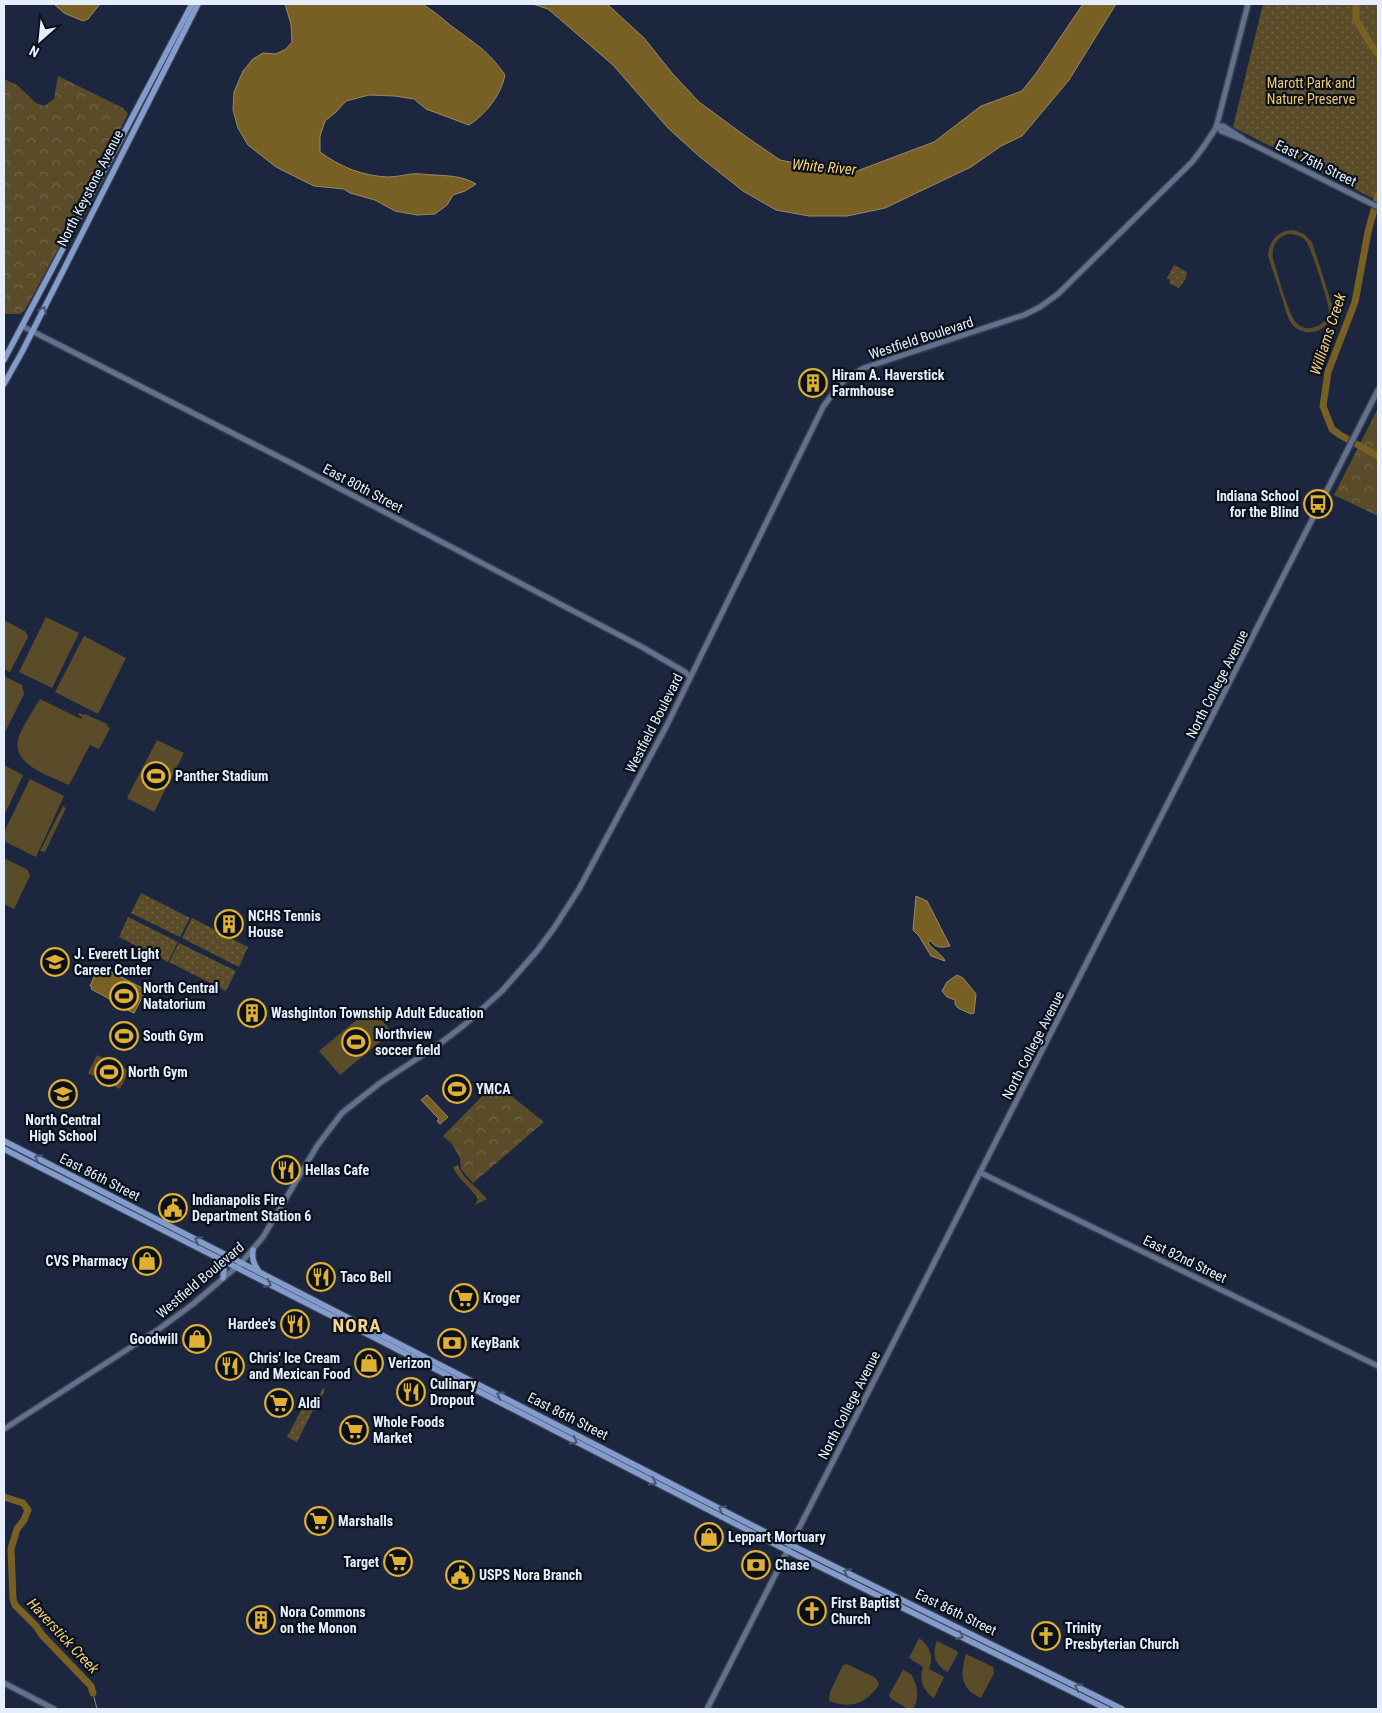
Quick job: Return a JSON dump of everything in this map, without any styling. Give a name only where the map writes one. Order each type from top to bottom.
[{"type":"main road","name":"North Keystone Avenue","points":[[4,360],[192,4]]},
{"type":"main road","name":"North Keystone Avenue","points":[[4,384],[33,331],[198,4]]},
{"type":"main road","name":"East 86th Street","points":[[4,1141],[791,1545],[1122,1709]]},
{"type":"main road","name":"East 86th Street","points":[[4,1149],[788,1551],[1107,1709]]},
{"type":"main road","points":[[253,1250],[254,1264],[259,1272]]},
{"type":"main road","points":[[220,1260],[224,1269],[223,1278]]},
{"type":"street","name":"Westfield Boulevard","points":[[4,1429],[159,1329],[193,1304],[235,1268],[263,1238],[316,1146],[342,1113],[365,1094],[438,1045],[468,1022],[502,991],[545,941],[579,889],[670,719],[823,407],[837,386],[864,368],[1014,319],[1030,312],[1047,302],[1069,283],[1192,162],[1218,127],[1248,4]]},
{"type":"street","name":"East 75th Street","points":[[1218,127],[1224,132],[1244,140],[1378,207]]},
{"type":"street","name":"East 80th Street","points":[[22,326],[401,520],[642,647],[685,672],[690,677]]},
{"type":"street","name":"North College Avenue","points":[[707,1709],[1378,390]]},
{"type":"street","name":"East 82nd Street","points":[[981,1173],[1378,1366]]},
{"type":"street","points":[[4,1683],[54,1709]]},
{"type":"green space","name":"Marott Park and Nature Preserve","points":[[1263,4],[1378,4],[1378,201],[1233,127]]},
{"type":"green space","points":[[58,76],[123,108],[128,114],[25,310],[20,314],[4,314],[4,79],[17,85],[36,103],[44,106],[54,99]]},
{"type":"green space","points":[[1288,230],[1304,234],[1312,242],[1332,305],[1332,313],[1325,326],[1312,332],[1304,332],[1297,329],[1291,323],[1268,256],[1270,245],[1275,237]],"holes":[[[1288,234],[1295,235],[1306,241],[1326,297],[1329,310],[1328,316],[1325,321],[1315,327],[1304,328],[1295,321],[1286,301],[1273,259],[1275,244],[1280,238]]]},
{"type":"green space","points":[[1174,265],[1187,272],[1186,278],[1179,288],[1169,283],[1170,280],[1167,278]]},
{"type":"green space","points":[[1378,408],[1378,516],[1334,495]]},
{"type":"green space","points":[[46,617],[79,633],[52,688],[19,672]]},
{"type":"green space","points":[[4,620],[26,632],[28,637],[10,672],[4,669]]},
{"type":"green space","points":[[84,636],[126,658],[98,714],[55,692]]},
{"type":"green space","points":[[4,676],[22,685],[24,694],[4,734]]},
{"type":"green space","points":[[40,699],[81,719],[82,717],[78,715],[79,713],[85,714],[107,724],[110,728],[99,749],[90,745],[69,785],[35,769],[21,756],[18,749],[18,740],[22,730]]},
{"type":"green space","name":"Panther Stadium","points":[[157,740],[184,753],[154,812],[127,798]]},
{"type":"green space","points":[[4,765],[23,775],[4,816]]},
{"type":"green space","points":[[30,779],[64,796],[36,857],[4,841],[4,832]]},
{"type":"green space","points":[[63,806],[66,808],[45,852],[40,851]]},
{"type":"green space","points":[[4,858],[28,870],[30,876],[14,909],[4,904]]},
{"type":"green space","points":[[141,893],[190,918],[180,937],[131,913]]},
{"type":"green space","points":[[128,917],[178,942],[168,962],[119,937]]},
{"type":"green space","points":[[192,918],[248,947],[239,967],[182,938]]},
{"type":"green space","points":[[179,943],[236,971],[226,991],[169,962]]},
{"type":"green space","name":"Northview soccer field","points":[[371,1008],[392,1032],[340,1075],[319,1051]]},
{"type":"green space","name":"South Gym","points":[[119,1023],[139,1033],[130,1050],[110,1040]]},
{"type":"green space","name":"North Gym","points":[[97,1055],[129,1071],[120,1089],[88,1073]]},
{"type":"green space","points":[[495,1083],[544,1122],[473,1183],[461,1169],[460,1158],[452,1144],[443,1136]]},
{"type":"green space","points":[[458,1165],[467,1179],[487,1199],[475,1205],[478,1199],[458,1176],[453,1167]]},
{"type":"green space","points":[[323,1388],[325,1389],[316,1411],[313,1410],[297,1442],[287,1437],[304,1405],[312,1409]]},
{"type":"green space","points":[[919,1638],[926,1644],[930,1652],[929,1669],[944,1677],[934,1698],[923,1685],[921,1676],[923,1667],[909,1658]]},
{"type":"green space","points":[[937,1641],[958,1653],[948,1672],[935,1659]]},
{"type":"green space","points":[[966,1654],[993,1667],[994,1673],[981,1698],[969,1690],[963,1680]]},
{"type":"green space","points":[[847,1664],[876,1678],[879,1685],[868,1697],[857,1703],[844,1705],[829,1701],[830,1692],[843,1665]]},
{"type":"green space","points":[[903,1670],[911,1674],[917,1687],[917,1700],[913,1709],[908,1709],[890,1698],[889,1695]]},
{"type":"shaded area","points":[[54,4],[100,4],[88,19],[83,21],[64,13]]},
{"type":"shaded area","points":[[285,4],[422,4],[486,53],[505,75],[500,90],[492,103],[469,125],[426,109],[414,99],[369,95],[346,101],[325,121],[320,136],[320,152],[336,162],[361,173],[388,177],[414,174],[451,176],[466,179],[476,184],[465,191],[453,195],[447,205],[435,214],[417,215],[395,211],[375,200],[350,193],[344,189],[314,186],[276,167],[248,145],[238,128],[233,110],[234,92],[243,71],[253,59],[263,53],[276,54],[286,49],[292,42],[291,24]]},
{"type":"shaded area","points":[[533,4],[607,4],[644,38],[672,73],[699,102],[748,138],[780,160],[849,174],[934,142],[981,106],[1022,91],[1083,4],[1116,4],[1069,80],[1022,136],[1001,146],[971,167],[885,208],[847,216],[809,216],[776,210],[743,191],[700,157],[668,128],[613,65],[548,9]]},
{"type":"shaded area","points":[[916,896],[927,901],[950,946],[938,947],[930,940],[928,943],[945,961],[931,956],[919,936],[913,930]]},
{"type":"shaded area","name":"North Central Natatorium","points":[[102,967],[146,990],[134,1013],[116,1005],[117,1003],[91,989],[92,987],[90,986],[98,968],[101,969]]},
{"type":"shaded area","points":[[957,975],[963,978],[976,994],[974,1013],[971,1014],[958,1008],[955,1000],[947,997],[942,991],[947,982]]},
{"type":"shaded area","points":[[427,1095],[448,1117],[440,1124],[437,1121],[439,1119],[421,1100]]},
{"type":"waterway","name":"Williams Creek","points":[[1356,4],[1356,20],[1378,54]]},
{"type":"waterway","name":"Williams Creek","points":[[1378,195],[1368,232],[1355,302],[1328,372],[1323,406],[1332,429],[1378,456]]},
{"type":"waterway","name":"Haverstick Creek","points":[[4,1497],[23,1503],[28,1510],[24,1520],[17,1529],[11,1549],[13,1599],[15,1605],[91,1686],[93,1693]]},
{"type":"waterway","points":[[93,1693],[97,1709]]},
{"type":"place","name":"Hiram A. Haverstick Farmhouse","points":[[813,383]]},
{"type":"place","name":"Indiana School for the Blind","points":[[1318,504]]},
{"type":"place","name":"Panther Stadium","points":[[156,776]]},
{"type":"place","name":"NCHS Tennis House","points":[[229,924]]},
{"type":"place","name":"J. Everett Light Career Center","points":[[55,962]]},
{"type":"place","name":"North Central Natatorium","points":[[124,996]]},
{"type":"place","name":"Washginton Township Adult Education","points":[[252,1013]]},
{"type":"place","name":"South Gym","points":[[124,1036]]},
{"type":"place","name":"Northview soccer field","points":[[356,1042]]},
{"type":"place","name":"North Gym","points":[[109,1072]]},
{"type":"place","name":"YMCA","points":[[457,1089]]},
{"type":"place","name":"North Central High School","points":[[63,1094]]},
{"type":"place","name":"Hellas Cafe","points":[[286,1170]]},
{"type":"place","name":"Indianapolis Fire Department Station 6","points":[[173,1208]]},
{"type":"place","name":"CVS Pharmacy","points":[[147,1261]]},
{"type":"place","name":"Taco Bell","points":[[321,1277]]},
{"type":"place","name":"Kroger","points":[[464,1298]]},
{"type":"place","name":"Hardee's","points":[[295,1324]]},
{"type":"place","name":"Goodwill","points":[[197,1339]]},
{"type":"place","name":"KeyBank","points":[[452,1343]]},
{"type":"place","name":"Verizon","points":[[369,1363]]},
{"type":"place","name":"Chris' Ice Cream and Mexican Food","points":[[230,1366]]},
{"type":"place","name":"Culinary Dropout","points":[[411,1392]]},
{"type":"place","name":"Aldi","points":[[279,1403]]},
{"type":"place","name":"Whole Foods Market","points":[[354,1430]]},
{"type":"place","name":"Marshalls","points":[[319,1521]]},
{"type":"place","name":"Leppart Mortuary","points":[[709,1537]]},
{"type":"place","name":"Target","points":[[398,1562]]},
{"type":"place","name":"Chase","points":[[756,1565]]},
{"type":"place","name":"USPS Nora Branch","points":[[460,1575]]},
{"type":"place","name":"First Baptist Church","points":[[812,1611]]},
{"type":"place","name":"Nora Commons on the Monon","points":[[261,1620]]},
{"type":"place","name":"Trinity Presbyterian Church","points":[[1046,1636]]},
{"type":"district","name":"NORA","points":[[357,1325]]},
{"type":"water label","name":"White River","points":[[824,167]]}]
